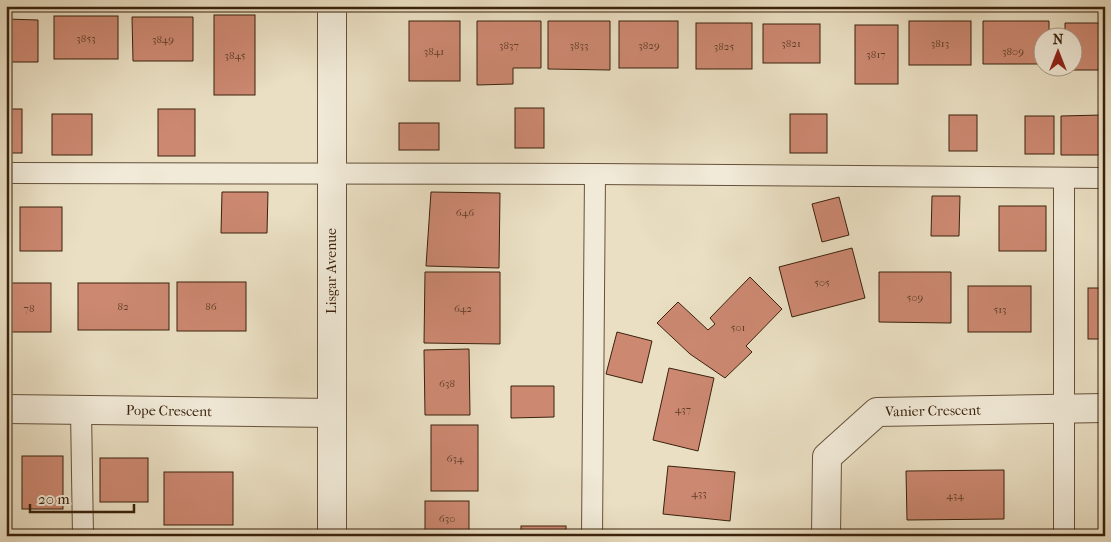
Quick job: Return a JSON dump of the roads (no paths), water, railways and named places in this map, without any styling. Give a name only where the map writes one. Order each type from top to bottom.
[{"type":"street","name":"Lisgar Avenue","points":[[332,6],[332,536]]},
{"type":"street","name":"Vanier Crescent","points":[[826,536],[827,457],[877,412],[1105,408]]},
{"type":"street","name":"Pope Crescent","points":[[6,409],[332,413]]},
{"type":"lane","points":[[6,173],[595,174],[1105,178]]},
{"type":"lane","points":[[592,536],[595,174]]},
{"type":"lane","points":[[1064,178],[1064,536]]},
{"type":"lane","points":[[81,410],[82,536]]}]
